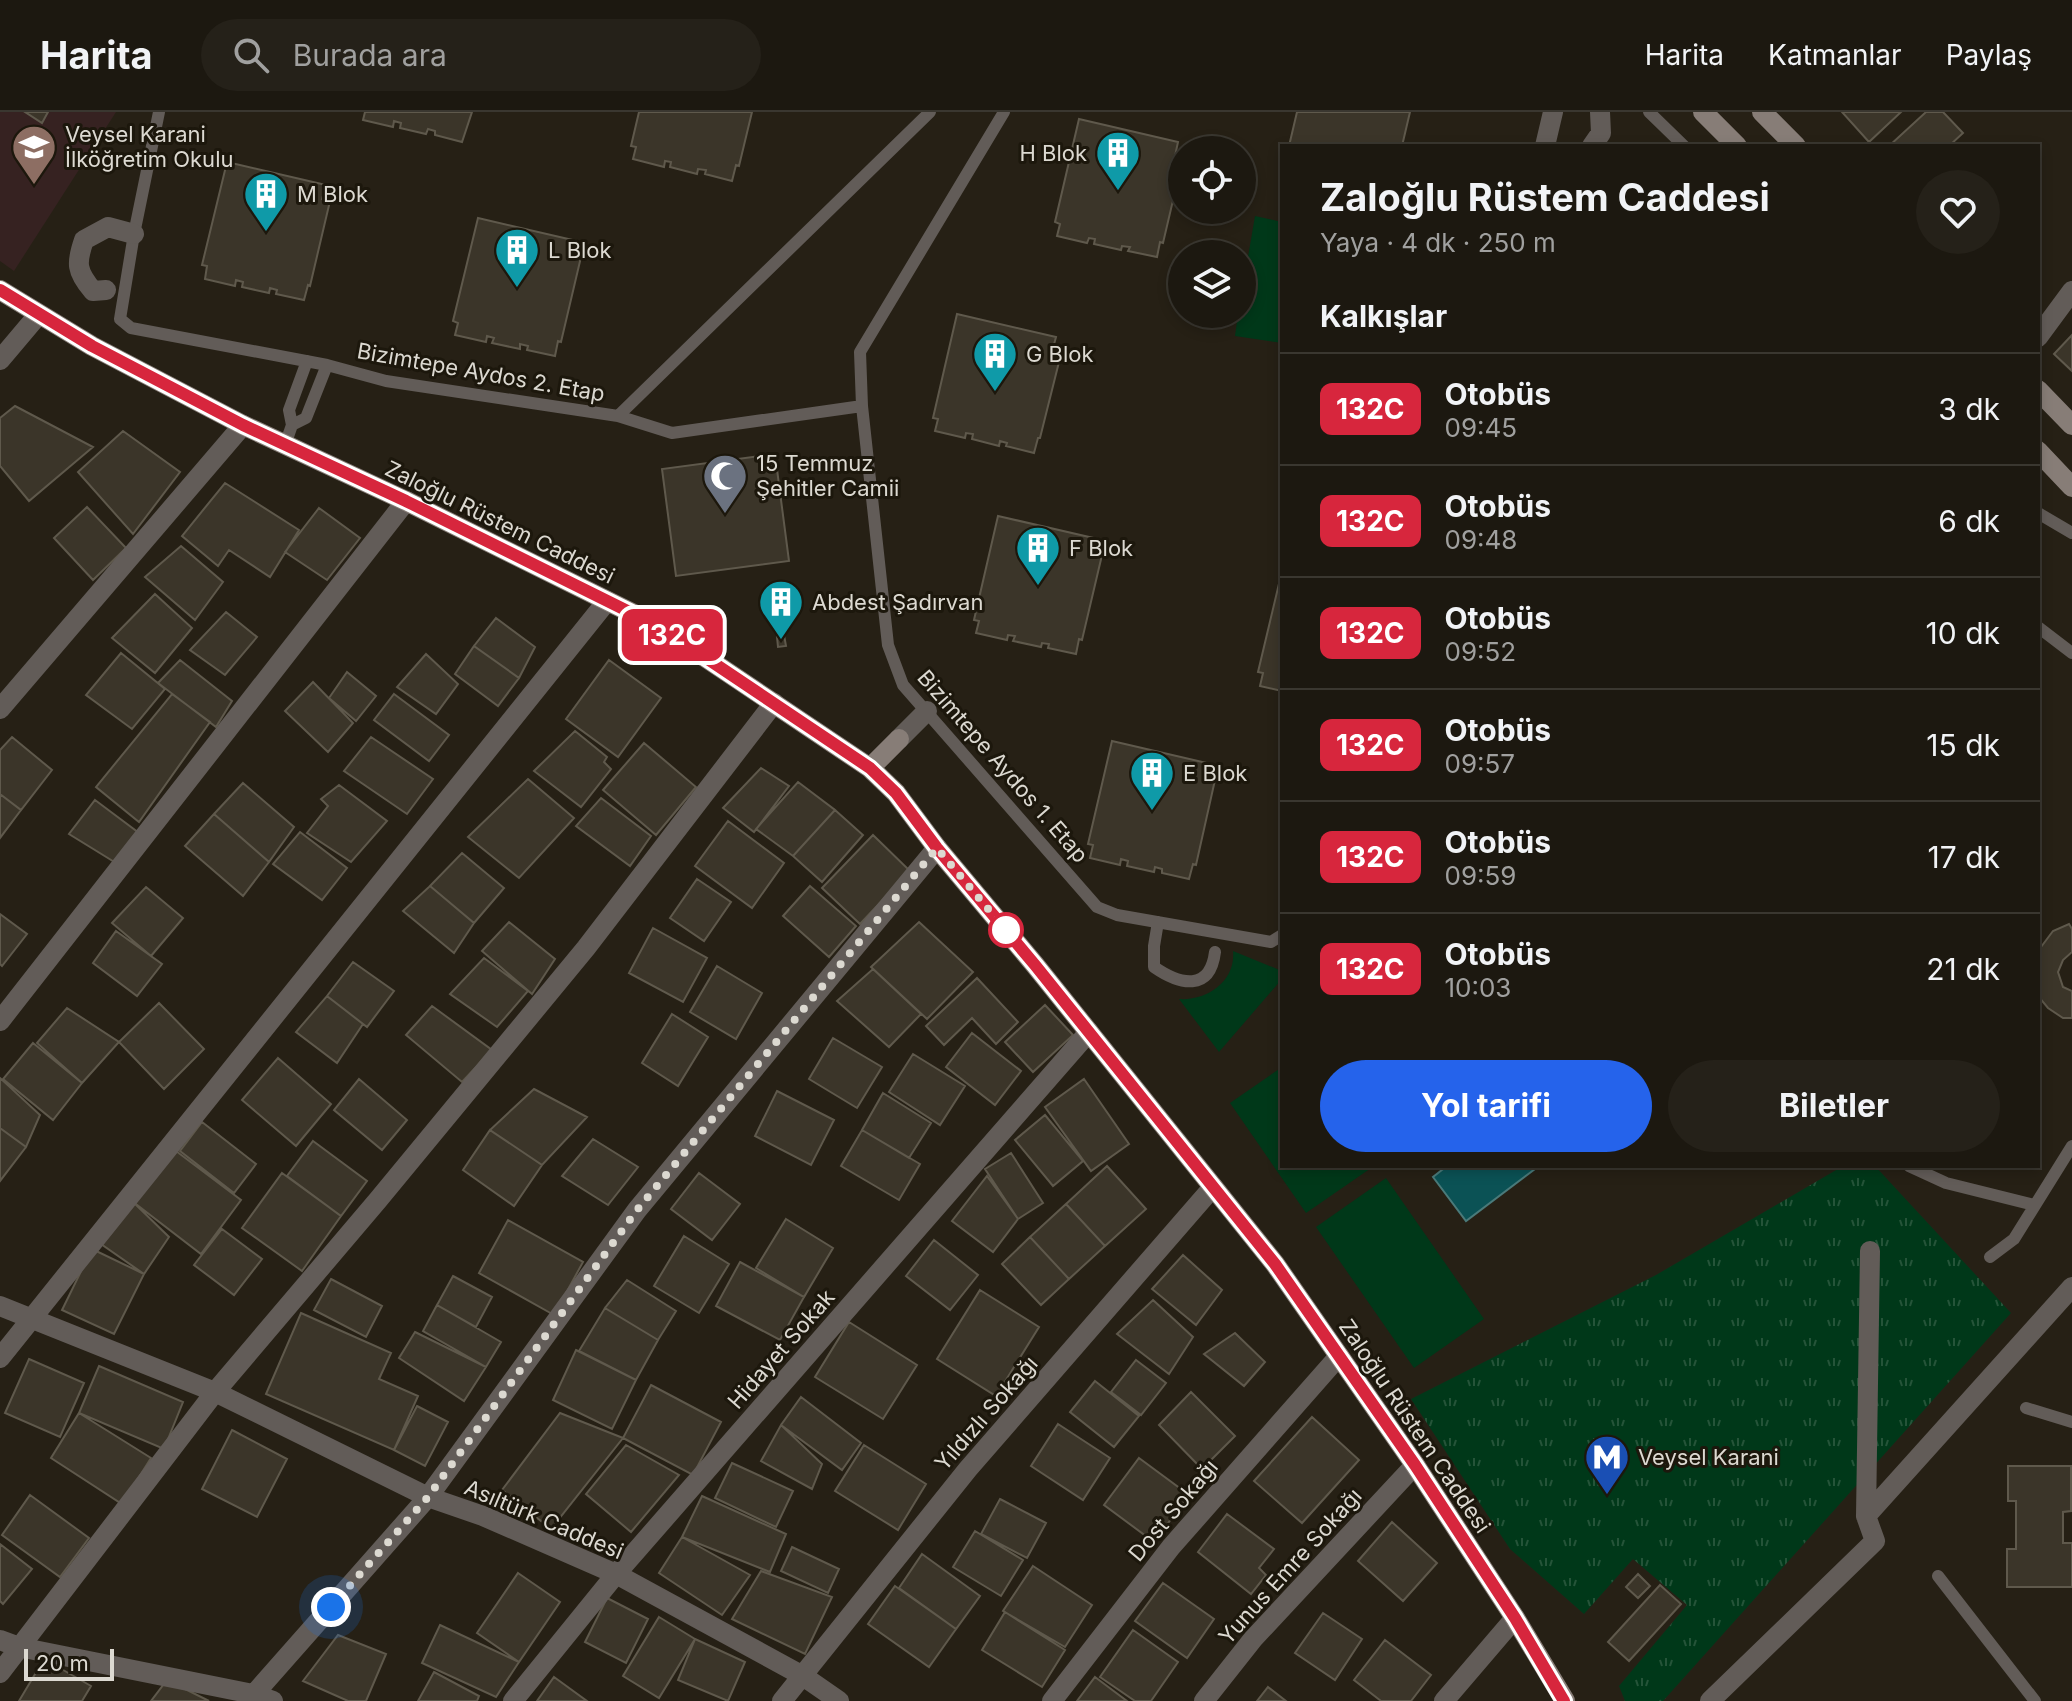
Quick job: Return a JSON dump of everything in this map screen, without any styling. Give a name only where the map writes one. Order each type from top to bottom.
[{"type":"street","points":[[1545,144],[1553,112]]},
{"type":"street","points":[[1593,144],[1601,133],[1600,112]]},
{"type":"street","points":[[1703,112],[1735,144]]},
{"type":"street","points":[[1762,112],[1794,144]]},
{"type":"street","points":[[106,290],[93,291],[83,279],[77,260],[84,240],[108,227],[134,234]]},
{"type":"street","name":"Zaloğlu Rüstem Caddesi","points":[[0,290],[38,315],[243,425],[406,501],[660,627],[870,768],[896,793],[937,848],[1275,1264],[1415,1465],[1565,1701]]},
{"type":"street","points":[[2040,334],[2072,291]]},
{"type":"street","points":[[0,360],[38,315]]},
{"type":"street","points":[[2040,392],[2072,425]]},
{"type":"street","points":[[0,709],[243,425]]},
{"type":"street","points":[[2040,453],[2072,487]]},
{"type":"street","points":[[0,1021],[406,501]]},
{"type":"street","points":[[0,1358],[607,601]]},
{"type":"street","points":[[0,1673],[9,1644],[586,948],[774,703]]},
{"type":"street","points":[[870,768],[927,711]]},
{"type":"street","points":[[250,1698],[428,1497],[637,1210],[937,848]]},
{"type":"street","name":"Hidayet Sokak","points":[[513,1701],[616,1574],[1089,1032]]},
{"type":"street","name":"Yıldızlı Sokağı","points":[[782,1701],[968,1469],[1213,1187]]},
{"type":"street","points":[[1710,1701],[1875,1541],[1866,1516],[1870,1251]]},
{"type":"street","points":[[1866,1516],[2072,1287]]},
{"type":"street","name":"Asıltürk Caddesi","points":[[0,1306],[215,1392],[428,1497],[483,1516],[616,1574],[803,1676],[839,1701]]},
{"type":"street","name":"Dost Sokağı","points":[[1052,1701],[1171,1547],[1339,1356]]},
{"type":"street","name":"Yunus Emre Sokağı","points":[[1204,1701],[1253,1639],[1415,1465]]},
{"type":"street","points":[[1444,1701],[1515,1618]]},
{"type":"street","points":[[9,1644],[273,1701]]},
{"type":"lane","name":"Bizimtepe Aydos 2. Etap","points":[[159,112],[120,319],[131,328],[327,365],[386,381],[618,416],[930,112]]},
{"type":"lane","name":"Bizimtepe Aydos 1. Etap","points":[[1004,112],[860,352],[862,406],[888,645],[903,685],[1097,907],[1117,915],[1271,942],[1280,936]]},
{"type":"lane","points":[[1649,112],[1682,144]]},
{"type":"lane","points":[[285,445],[292,425],[289,410],[307,361]]},
{"type":"lane","points":[[292,425],[306,418],[327,365]]},
{"type":"lane","points":[[618,416],[672,433],[862,406]]},
{"type":"lane","points":[[2040,514],[2072,533]]},
{"type":"lane","points":[[2040,629],[2072,653]]},
{"type":"lane","points":[[1158,922],[1154,967],[1169,978],[1187,982],[1205,977],[1213,966],[1215,952]]},
{"type":"lane","points":[[1990,1257],[2014,1239],[2072,1146]]},
{"type":"lane","points":[[1913,1168],[1946,1183],[2034,1205]]},
{"type":"lane","points":[[2026,1408],[2072,1422]]},
{"type":"lane","points":[[1938,1576],[2035,1701]]},
{"type":"shaded area","name":"Veysel Karani İlköğretim Okulu","points":[[0,112],[116,112],[14,271],[0,261]]},
{"type":"green space","points":[[1256,216],[1280,222],[1280,343],[1235,336],[1236,328],[1256,328],[1256,240],[1251,240]]},
{"type":"green space","points":[[1233,951],[1280,970],[1280,981],[1219,1052],[1179,999],[1200,997],[1218,987],[1225,980],[1233,962]]},
{"type":"green space","points":[[1280,1068],[1280,1168],[1371,1168],[1306,1213],[1230,1103]]},
{"type":"green space","points":[[1840,1168],[1877,1168],[2011,1313],[1663,1701],[1625,1701],[1619,1686],[1687,1605],[1633,1559],[1584,1614],[1510,1549],[1411,1399],[1656,1275]]},
{"type":"green space","points":[[1386,1178],[1484,1319],[1414,1368],[1316,1227]]},
{"type":"water","points":[[1444,1168],[1536,1168],[1466,1221],[1433,1177]]},
{"type":"building","points":[[25,112],[48,112],[42,123]]},
{"type":"building","points":[[365,112],[472,112],[462,142],[435,135],[435,131],[428,129],[426,134],[400,128],[401,123],[394,121],[393,127],[363,120]]},
{"type":"building","points":[[639,112],[752,112],[739,166],[736,165],[732,181],[705,174],[706,170],[698,169],[697,174],[670,167],[671,162],[665,161],[664,167],[633,159],[636,147],[631,146]]},
{"type":"building","points":[[1297,112],[1410,112],[1402,144],[1289,144]]},
{"type":"building","points":[[1842,112],[1901,112],[1869,142]]},
{"type":"building","points":[[1926,112],[1943,112],[1963,133],[1951,144],[1891,144]]},
{"type":"building","name":"H Blok","points":[[1079,119],[1168,140],[1168,222],[1157,257],[1128,251],[1130,247],[1122,246],[1121,250],[1094,244],[1095,239],[1089,238],[1087,243],[1057,236],[1060,224],[1055,222]]},
{"type":"building","name":"M Blok","points":[[227,162],[326,185],[322,199],[330,201],[304,300],[276,294],[277,290],[270,288],[269,293],[242,287],[243,282],[236,280],[235,286],[205,279],[207,266],[202,265]]},
{"type":"building","name":"L Blok","points":[[478,218],[577,241],[573,255],[581,257],[555,356],[527,350],[528,346],[520,344],[520,349],[492,343],[494,338],[487,336],[486,342],[455,335],[458,323],[453,321]]},
{"type":"building","name":"G Blok","points":[[957,314],[1056,337],[1052,352],[1061,354],[1034,453],[1006,446],[1007,443],[1000,441],[999,446],[972,439],[973,434],[966,433],[965,438],[935,431],[938,419],[933,418]]},
{"type":"building","points":[[2072,335],[2072,371],[2054,354]]},
{"type":"building","points":[[15,406],[93,447],[29,501],[0,466],[0,418]]},
{"type":"building","points":[[123,431],[180,472],[133,534],[78,472]]},
{"type":"building","name":"15 Temmuz Şehitler Camii","points":[[775,454],[789,561],[676,576],[662,469]]},
{"type":"building","points":[[225,483],[299,530],[270,577],[229,550],[218,566],[182,536]]},
{"type":"building","points":[[87,507],[126,548],[93,580],[54,538]]},
{"type":"building","points":[[319,508],[360,538],[327,580],[285,552]]},
{"type":"building","name":"F Blok","points":[[998,516],[1098,539],[1094,554],[1102,555],[1076,654],[1048,648],[1049,644],[1042,643],[1041,647],[1013,641],[1015,636],[1008,635],[1007,640],[976,633],[979,621],[974,620]]},
{"type":"building","points":[[181,546],[223,582],[195,620],[145,577]]},
{"type":"building","points":[[1280,579],[1280,691],[1260,686],[1263,673],[1258,672]]},
{"type":"building","points":[[155,594],[192,628],[155,673],[112,638]]},
{"type":"building","points":[[226,612],[257,637],[225,675],[190,650]]},
{"type":"building","points":[[496,618],[535,647],[519,678],[474,646]]},
{"type":"building","name":"Abdest Şadırvan","points":[[784,635],[786,646],[778,647],[777,637]]},
{"type":"building","points":[[474,646],[519,678],[498,706],[455,674]]},
{"type":"building","points":[[121,653],[165,689],[132,729],[86,695]]},
{"type":"building","points":[[426,654],[458,684],[436,714],[397,687]]},
{"type":"building","points":[[180,660],[232,701],[216,727],[158,683]]},
{"type":"building","points":[[609,660],[661,698],[618,757],[566,719]]},
{"type":"building","points":[[347,672],[376,696],[356,721],[329,698]]},
{"type":"building","points":[[313,682],[353,723],[328,752],[285,711]]},
{"type":"building","points":[[172,694],[210,722],[139,822],[96,787]]},
{"type":"building","points":[[394,694],[449,735],[429,761],[374,720]]},
{"type":"building","points":[[575,731],[607,757],[604,762],[611,769],[581,807],[534,771]]},
{"type":"building","points":[[12,737],[52,770],[21,810],[0,794],[0,750]]},
{"type":"building","points":[[371,737],[433,779],[407,814],[344,771]]},
{"type":"building","name":"E Blok","points":[[1112,741],[1211,764],[1208,778],[1215,780],[1196,865],[1193,864],[1189,879],[1162,873],[1162,869],[1155,867],[1154,872],[1127,866],[1128,861],[1121,859],[1120,865],[1090,858],[1093,845],[1088,844]]},
{"type":"building","points":[[644,743],[696,787],[656,835],[603,790]]},
{"type":"building","points":[[761,768],[789,786],[754,832],[723,808]]},
{"type":"building","points":[[528,779],[574,818],[519,878],[468,837]]},
{"type":"building","points":[[798,782],[835,810],[793,856],[756,829]]},
{"type":"building","points":[[243,783],[294,827],[269,862],[214,814]]},
{"type":"building","points":[[339,785],[387,821],[351,862],[307,833],[328,806],[321,799]]},
{"type":"building","points":[[0,794],[21,810],[0,838]]},
{"type":"building","points":[[601,798],[651,836],[630,866],[576,826]]},
{"type":"building","points":[[95,800],[139,833],[116,863],[69,834]]},
{"type":"building","points":[[835,810],[863,835],[822,882],[793,856]]},
{"type":"building","points":[[214,814],[269,862],[243,896],[185,846]]},
{"type":"building","points":[[728,821],[784,863],[752,908],[695,866]]},
{"type":"building","points":[[300,832],[347,868],[322,900],[273,864]]},
{"type":"building","points":[[873,835],[910,871],[860,924],[822,888]]},
{"type":"building","points":[[462,853],[504,888],[474,923],[430,886]]},
{"type":"building","points":[[697,879],[731,902],[704,941],[670,918]]},
{"type":"building","points":[[430,886],[474,923],[454,953],[403,911]]},
{"type":"building","points":[[810,886],[856,926],[829,957],[783,916]]},
{"type":"building","points":[[146,887],[183,918],[151,956],[112,923]]},
{"type":"building","points":[[0,914],[27,934],[2,966],[0,964]]},
{"type":"building","points":[[509,922],[555,959],[532,994],[482,951]]},
{"type":"building","points":[[919,922],[973,972],[927,1019],[871,967]]},
{"type":"building","points":[[2069,924],[2072,929],[2072,952],[2063,960],[2058,972],[2063,987],[2072,991],[2072,1018],[2063,1018],[2040,998],[2040,948],[2053,931]]},
{"type":"building","points":[[653,928],[707,958],[683,1002],[629,973]]},
{"type":"building","points":[[116,931],[162,964],[137,996],[93,963]]},
{"type":"building","points":[[484,958],[528,991],[497,1027],[450,994]]},
{"type":"building","points":[[353,962],[394,991],[367,1027],[327,996]]},
{"type":"building","points":[[717,966],[762,993],[736,1039],[690,1012]]},
{"type":"building","points":[[873,969],[921,1014],[889,1047],[837,1001]]},
{"type":"building","points":[[977,978],[1018,1022],[996,1044],[972,1018],[944,1045],[926,1026]]},
{"type":"building","points":[[327,996],[363,1024],[337,1063],[296,1032]]},
{"type":"building","points":[[159,1003],[204,1049],[164,1089],[119,1042]]},
{"type":"building","points":[[1045,1005],[1073,1035],[1033,1072],[1005,1042]]},
{"type":"building","points":[[432,1006],[492,1050],[462,1082],[406,1035]]},
{"type":"building","points":[[67,1008],[119,1042],[82,1083],[37,1043]]},
{"type":"building","points":[[672,1014],[708,1037],[678,1086],[642,1063]]},
{"type":"building","points":[[972,1033],[1021,1071],[995,1105],[946,1067]]},
{"type":"building","points":[[833,1038],[882,1067],[857,1108],[809,1079]]},
{"type":"building","points":[[33,1043],[82,1083],[53,1120],[3,1079]]},
{"type":"building","points":[[913,1054],[965,1086],[940,1125],[889,1092]]},
{"type":"building","points":[[278,1058],[331,1104],[296,1146],[242,1100]]},
{"type":"building","points":[[0,1078],[40,1115],[26,1147],[0,1128]]},
{"type":"building","points":[[359,1079],[407,1120],[382,1150],[334,1110]]},
{"type":"building","points":[[1084,1079],[1129,1144],[1091,1171],[1045,1107]]},
{"type":"building","points":[[534,1089],[587,1117],[542,1165],[490,1130]]},
{"type":"building","points":[[777,1091],[834,1120],[811,1165],[755,1136]]},
{"type":"building","points":[[883,1093],[931,1123],[909,1158],[862,1130]]},
{"type":"building","points":[[1045,1115],[1083,1161],[1053,1186],[1015,1140]]},
{"type":"building","points":[[202,1122],[256,1164],[234,1193],[180,1151]]},
{"type":"building","points":[[0,1128],[26,1147],[0,1181]]},
{"type":"building","points":[[490,1130],[542,1165],[514,1206],[463,1170]]},
{"type":"building","points":[[862,1130],[920,1164],[899,1200],[841,1166]]},
{"type":"building","points":[[593,1139],[638,1167],[608,1205],[562,1176]]},
{"type":"building","points":[[313,1141],[367,1181],[341,1216],[287,1176]]},
{"type":"building","points":[[172,1148],[241,1200],[201,1254],[132,1201]]},
{"type":"building","points":[[1011,1153],[1043,1203],[1018,1219],[985,1169]]},
{"type":"building","points":[[1107,1166],[1146,1209],[1105,1246],[1066,1204]]},
{"type":"building","points":[[282,1173],[341,1216],[302,1271],[242,1228]]},
{"type":"building","points":[[699,1173],[740,1204],[712,1240],[671,1209]]},
{"type":"building","points":[[987,1176],[1018,1219],[993,1252],[952,1221]]},
{"type":"building","points":[[132,1201],[169,1237],[144,1274],[101,1244]]},
{"type":"building","points":[[1066,1204],[1105,1246],[1069,1279],[1030,1237]]},
{"type":"building","points":[[786,1219],[833,1248],[804,1297],[756,1268]]},
{"type":"building","points":[[508,1220],[583,1262],[554,1315],[479,1273]]},
{"type":"building","points":[[222,1229],[262,1259],[234,1295],[194,1265]]},
{"type":"building","points":[[684,1236],[729,1264],[699,1313],[654,1286]]},
{"type":"building","points":[[1030,1237],[1069,1279],[1041,1305],[1002,1264]]},
{"type":"building","points":[[934,1240],[978,1275],[950,1310],[906,1276]]},
{"type":"building","points":[[92,1249],[144,1274],[114,1334],[62,1310]]},
{"type":"building","points":[[1183,1255],[1222,1290],[1196,1325],[1152,1289]]},
{"type":"building","points":[[740,1262],[804,1297],[780,1340],[716,1306]]},
{"type":"building","points":[[453,1276],[492,1297],[476,1327],[437,1305]]},
{"type":"building","points":[[331,1279],[382,1306],[366,1337],[314,1310]]},
{"type":"building","points":[[627,1280],[676,1311],[658,1340],[605,1308]]},
{"type":"building","points":[[980,1290],[1039,1327],[996,1396],[937,1359]]},
{"type":"building","points":[[1153,1300],[1193,1337],[1169,1374],[1117,1334]]},
{"type":"building","points":[[437,1305],[501,1342],[486,1367],[423,1331]]},
{"type":"building","points":[[605,1308],[658,1340],[636,1380],[579,1351]]},
{"type":"building","points":[[301,1313],[391,1353],[379,1379],[418,1396],[394,1450],[266,1394]]},
{"type":"building","points":[[849,1322],[917,1365],[883,1419],[815,1377]]},
{"type":"building","points":[[415,1332],[486,1367],[464,1401],[399,1358]]},
{"type":"building","points":[[1235,1333],[1265,1362],[1244,1386],[1204,1354]]},
{"type":"building","points":[[576,1350],[636,1380],[612,1429],[553,1400]]},
{"type":"building","points":[[29,1359],[84,1383],[60,1437],[5,1413]]},
{"type":"building","points":[[1136,1360],[1166,1383],[1141,1415],[1111,1392]]},
{"type":"building","points":[[99,1366],[183,1402],[164,1449],[79,1413]]},
{"type":"building","points":[[1095,1381],[1139,1416],[1114,1447],[1070,1412]]},
{"type":"building","points":[[651,1385],[721,1422],[693,1475],[623,1438]]},
{"type":"building","points":[[1191,1392],[1235,1436],[1202,1469],[1159,1425]]},
{"type":"building","points":[[801,1397],[861,1443],[842,1470],[781,1425]]},
{"type":"building","points":[[417,1406],[448,1422],[425,1466],[394,1450]]},
{"type":"building","points":[[79,1413],[151,1458],[122,1504],[51,1458]]},
{"type":"building","points":[[560,1413],[623,1438],[551,1529],[502,1490]]},
{"type":"building","points":[[1312,1417],[1359,1460],[1302,1523],[1254,1481]]},
{"type":"building","points":[[1058,1424],[1110,1458],[1083,1500],[1031,1466]]},
{"type":"building","points":[[781,1425],[822,1464],[812,1489],[761,1461]]},
{"type":"building","points":[[232,1430],[287,1459],[257,1517],[202,1489]]},
{"type":"building","points":[[626,1445],[679,1475],[631,1532],[586,1494]]},
{"type":"building","points":[[864,1445],[926,1484],[898,1530],[835,1491]]},
{"type":"building","points":[[1139,1458],[1189,1495],[1154,1542],[1104,1505]]},
{"type":"building","points":[[732,1463],[793,1491],[776,1527],[715,1498]]},
{"type":"building","points":[[2008,1466],[2071,1466],[2071,1511],[2063,1512],[2063,1543],[2072,1543],[2072,1587],[2007,1587],[2007,1549],[2016,1549],[2016,1501],[2008,1501]]},
{"type":"building","points":[[30,1495],[89,1538],[60,1577],[2,1535]]},
{"type":"building","points":[[702,1496],[786,1534],[770,1572],[682,1537]]},
{"type":"building","points":[[1000,1499],[1046,1523],[1027,1558],[981,1534]]},
{"type":"building","points":[[1227,1514],[1274,1549],[1259,1568],[1266,1575],[1251,1594],[1198,1552]]},
{"type":"building","points":[[1392,1522],[1437,1563],[1403,1601],[1358,1561]]},
{"type":"building","points":[[975,1531],[1023,1560],[1001,1596],[953,1567]]},
{"type":"building","points":[[682,1537],[750,1575],[722,1615],[659,1573]]},
{"type":"building","points":[[0,1544],[32,1569],[3,1604],[0,1601]]},
{"type":"building","points":[[792,1547],[839,1569],[828,1593],[781,1571]]},
{"type":"building","points":[[922,1554],[980,1596],[956,1629],[899,1588]]},
{"type":"building","points":[[1033,1566],[1092,1605],[1065,1647],[1003,1611]]},
{"type":"building","points":[[761,1571],[832,1597],[805,1654],[732,1619]]},
{"type":"building","points":[[518,1573],[560,1602],[519,1662],[477,1633]]},
{"type":"building","points":[[1638,1574],[1650,1586],[1638,1598],[1626,1587]]},
{"type":"building","points":[[1163,1583],[1214,1619],[1187,1658],[1135,1621]]},
{"type":"building","points":[[1660,1585],[1681,1604],[1629,1661],[1608,1642]]},
{"type":"building","points":[[895,1586],[956,1629],[929,1667],[868,1624]]},
{"type":"building","points":[[607,1598],[648,1619],[626,1663],[585,1642]]},
{"type":"building","points":[[1005,1612],[1065,1650],[1042,1687],[982,1650]]},
{"type":"building","points":[[1323,1613],[1362,1639],[1335,1680],[1295,1653]]},
{"type":"building","points":[[659,1617],[695,1639],[659,1698],[623,1676]]},
{"type":"building","points":[[440,1625],[519,1662],[496,1697],[422,1663]]},
{"type":"building","points":[[1133,1630],[1178,1662],[1151,1701],[1135,1701],[1100,1677]]},
{"type":"building","points":[[338,1635],[386,1654],[366,1701],[348,1701],[303,1681]]},
{"type":"building","points":[[695,1639],[745,1662],[728,1701],[678,1680]]},
{"type":"building","points":[[1385,1640],[1431,1675],[1411,1701],[1381,1701],[1354,1680]]},
{"type":"building","points":[[44,1659],[91,1686],[82,1701],[19,1701]]},
{"type":"building","points":[[434,1672],[479,1696],[477,1701],[418,1701]]},
{"type":"building","points":[[554,1677],[587,1701],[537,1701]]},
{"type":"building","points":[[1095,1677],[1127,1701],[1077,1701]]},
{"type":"building","points":[[167,1680],[209,1701],[151,1701]]},
{"type":"building","points":[[1268,1687],[1286,1701],[1257,1701]]},
{"type":"bus line","name":"132C","points":[[0,290],[92,346],[243,425],[406,501],[660,627],[870,768],[896,793],[937,848],[1275,1264],[1415,1465],[1515,1618],[1564,1701]]},
{"type":"place","name":"Veysel Karani İlköğretim Okulu","points":[[34,186]]},
{"type":"place","name":"H Blok","points":[[1118,192]]},
{"type":"place","name":"M Blok","points":[[266,233]]},
{"type":"place","name":"L Blok","points":[[517,289]]},
{"type":"place","name":"G Blok","points":[[995,393]]},
{"type":"place","name":"15 Temmuz Şehitler Camii","points":[[725,515]]},
{"type":"place","name":"F Blok","points":[[1038,587]]},
{"type":"place","name":"Abdest Şadırvan","points":[[781,641]]},
{"type":"place","name":"E Blok","points":[[1152,812]]},
{"type":"place","name":"Veysel Karani","points":[[1607,1496]]},
{"type":"route","points":[[331,1607],[428,1497],[637,1210],[937,848],[1015,941],[1006,930]]}]
